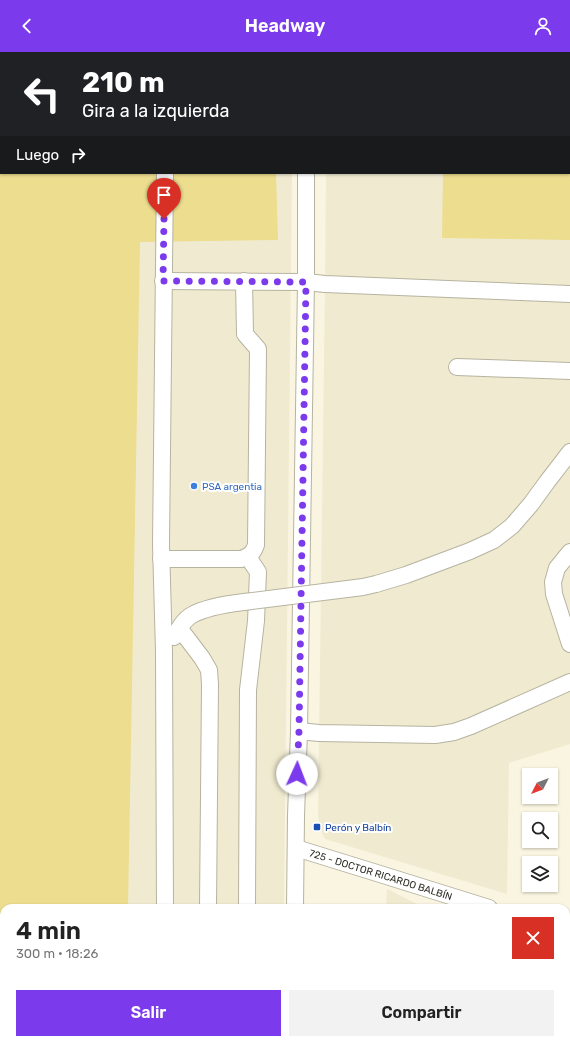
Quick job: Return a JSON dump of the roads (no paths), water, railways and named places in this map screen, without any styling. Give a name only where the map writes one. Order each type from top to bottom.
[{"type":"street","points":[[165,174],[161,559],[164,652],[165,904]]},
{"type":"street","points":[[296,904],[296,816],[299,731],[306,282],[306,174]]},
{"type":"street","points":[[163,281],[306,282],[570,294]]},
{"type":"street","points":[[161,559],[241,559],[248,557],[254,552],[256,546],[258,349],[245,334],[244,281]]},
{"type":"street","points":[[457,367],[570,371]]},
{"type":"street","points":[[164,652],[180,628],[191,616],[209,609],[225,604],[363,587],[376,584],[406,575],[463,554],[494,540],[512,526],[531,504],[546,482],[570,452]]},
{"type":"street","points":[[570,552],[557,568],[553,582],[554,594],[570,644]]},
{"type":"street","points":[[247,904],[248,690],[256,621],[258,572],[248,557]]},
{"type":"street","points":[[180,628],[209,670],[208,904]]},
{"type":"street","points":[[299,731],[319,733],[435,735],[454,732],[471,726],[570,682]]},
{"type":"street","name":"725 - DOCTOR RICARDO BALBÍN","points":[[296,848],[476,904]]},
{"type":"place","name":"PSA argentia","points":[[194,486]]},
{"type":"place","name":"Perón y Balbín","points":[[317,827]]}]
